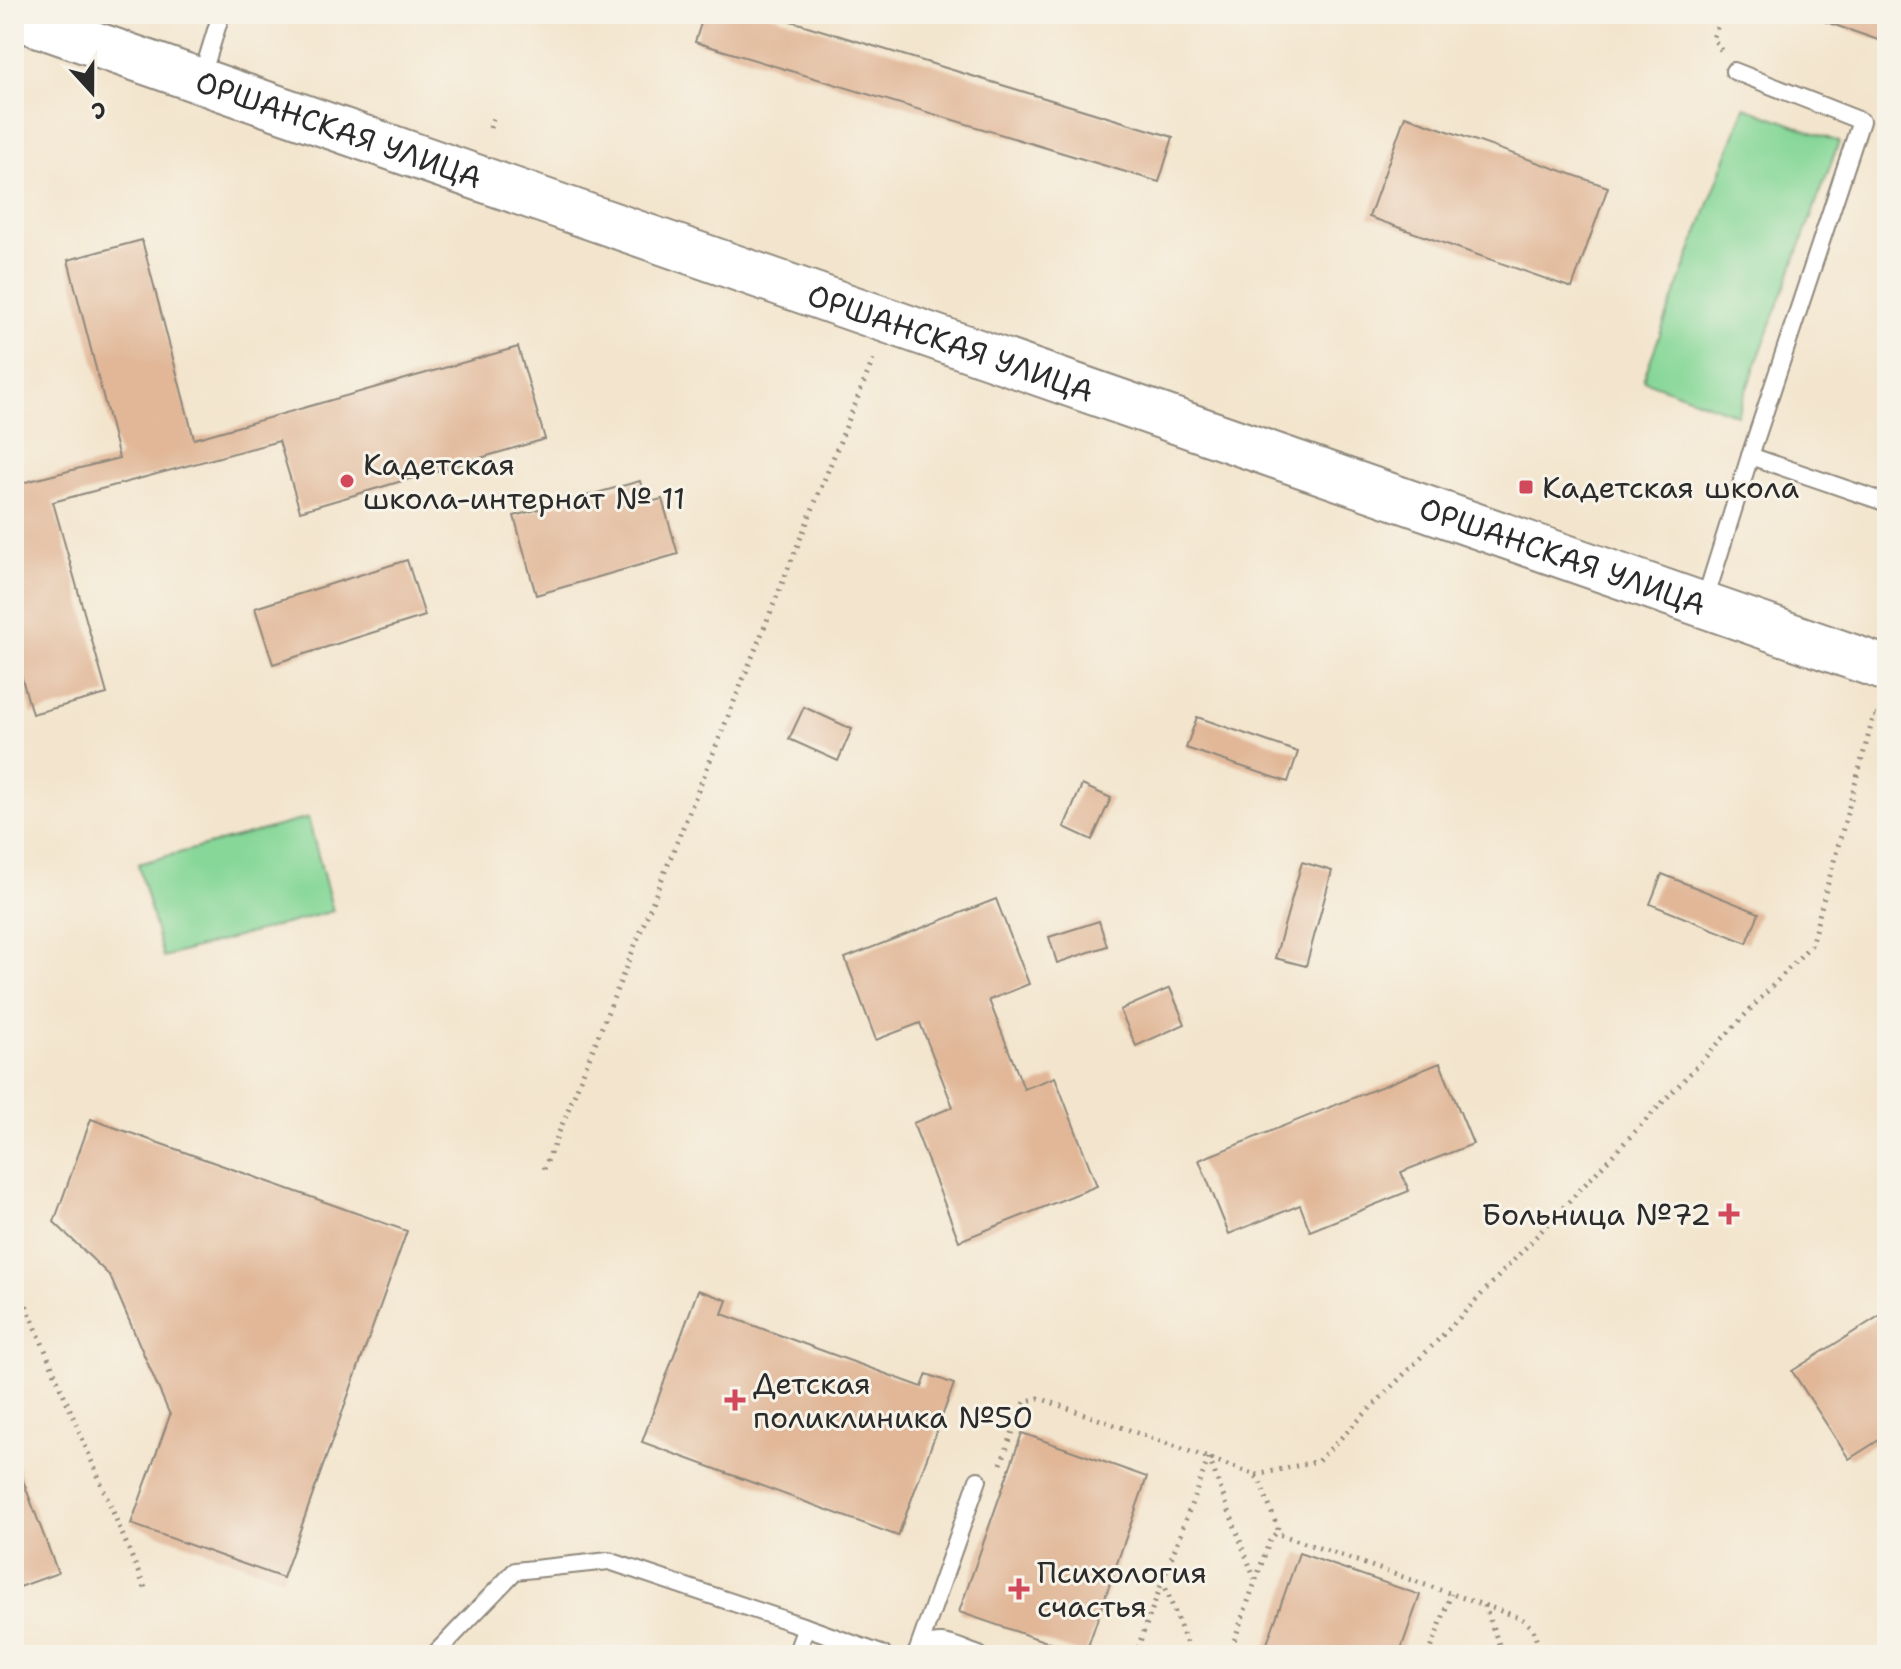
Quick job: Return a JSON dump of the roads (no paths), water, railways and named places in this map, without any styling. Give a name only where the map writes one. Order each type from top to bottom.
[{"type":"street","name":"ОРШАНСКАЯ УЛИЦА","points":[[14,16],[1887,669]]},
{"type":"lane","points":[[200,81],[221,14]]},
{"type":"lane","points":[[1704,605],[1861,121],[1734,71]]},
{"type":"lane","points":[[1750,456],[1887,503]]},
{"type":"lane","points":[[915,1653],[978,1480]]},
{"type":"lane","points":[[434,1655],[515,1571],[609,1561],[884,1655]]},
{"type":"lane","points":[[796,1655],[806,1627]]},
{"type":"lane","points":[[915,1653],[939,1641],[979,1655]]},
{"type":"place","name":"Кадетская школа-интернат № 11","points":[[347,481]]},
{"type":"place","name":"Кадетская школа","points":[[1526,487]]},
{"type":"place","name":"Больница №72","points":[[1729,1214]]},
{"type":"place","name":"Детская поликлиника №50","points":[[735,1400]]},
{"type":"place","name":"Психология счастья","points":[[1019,1589]]}]
